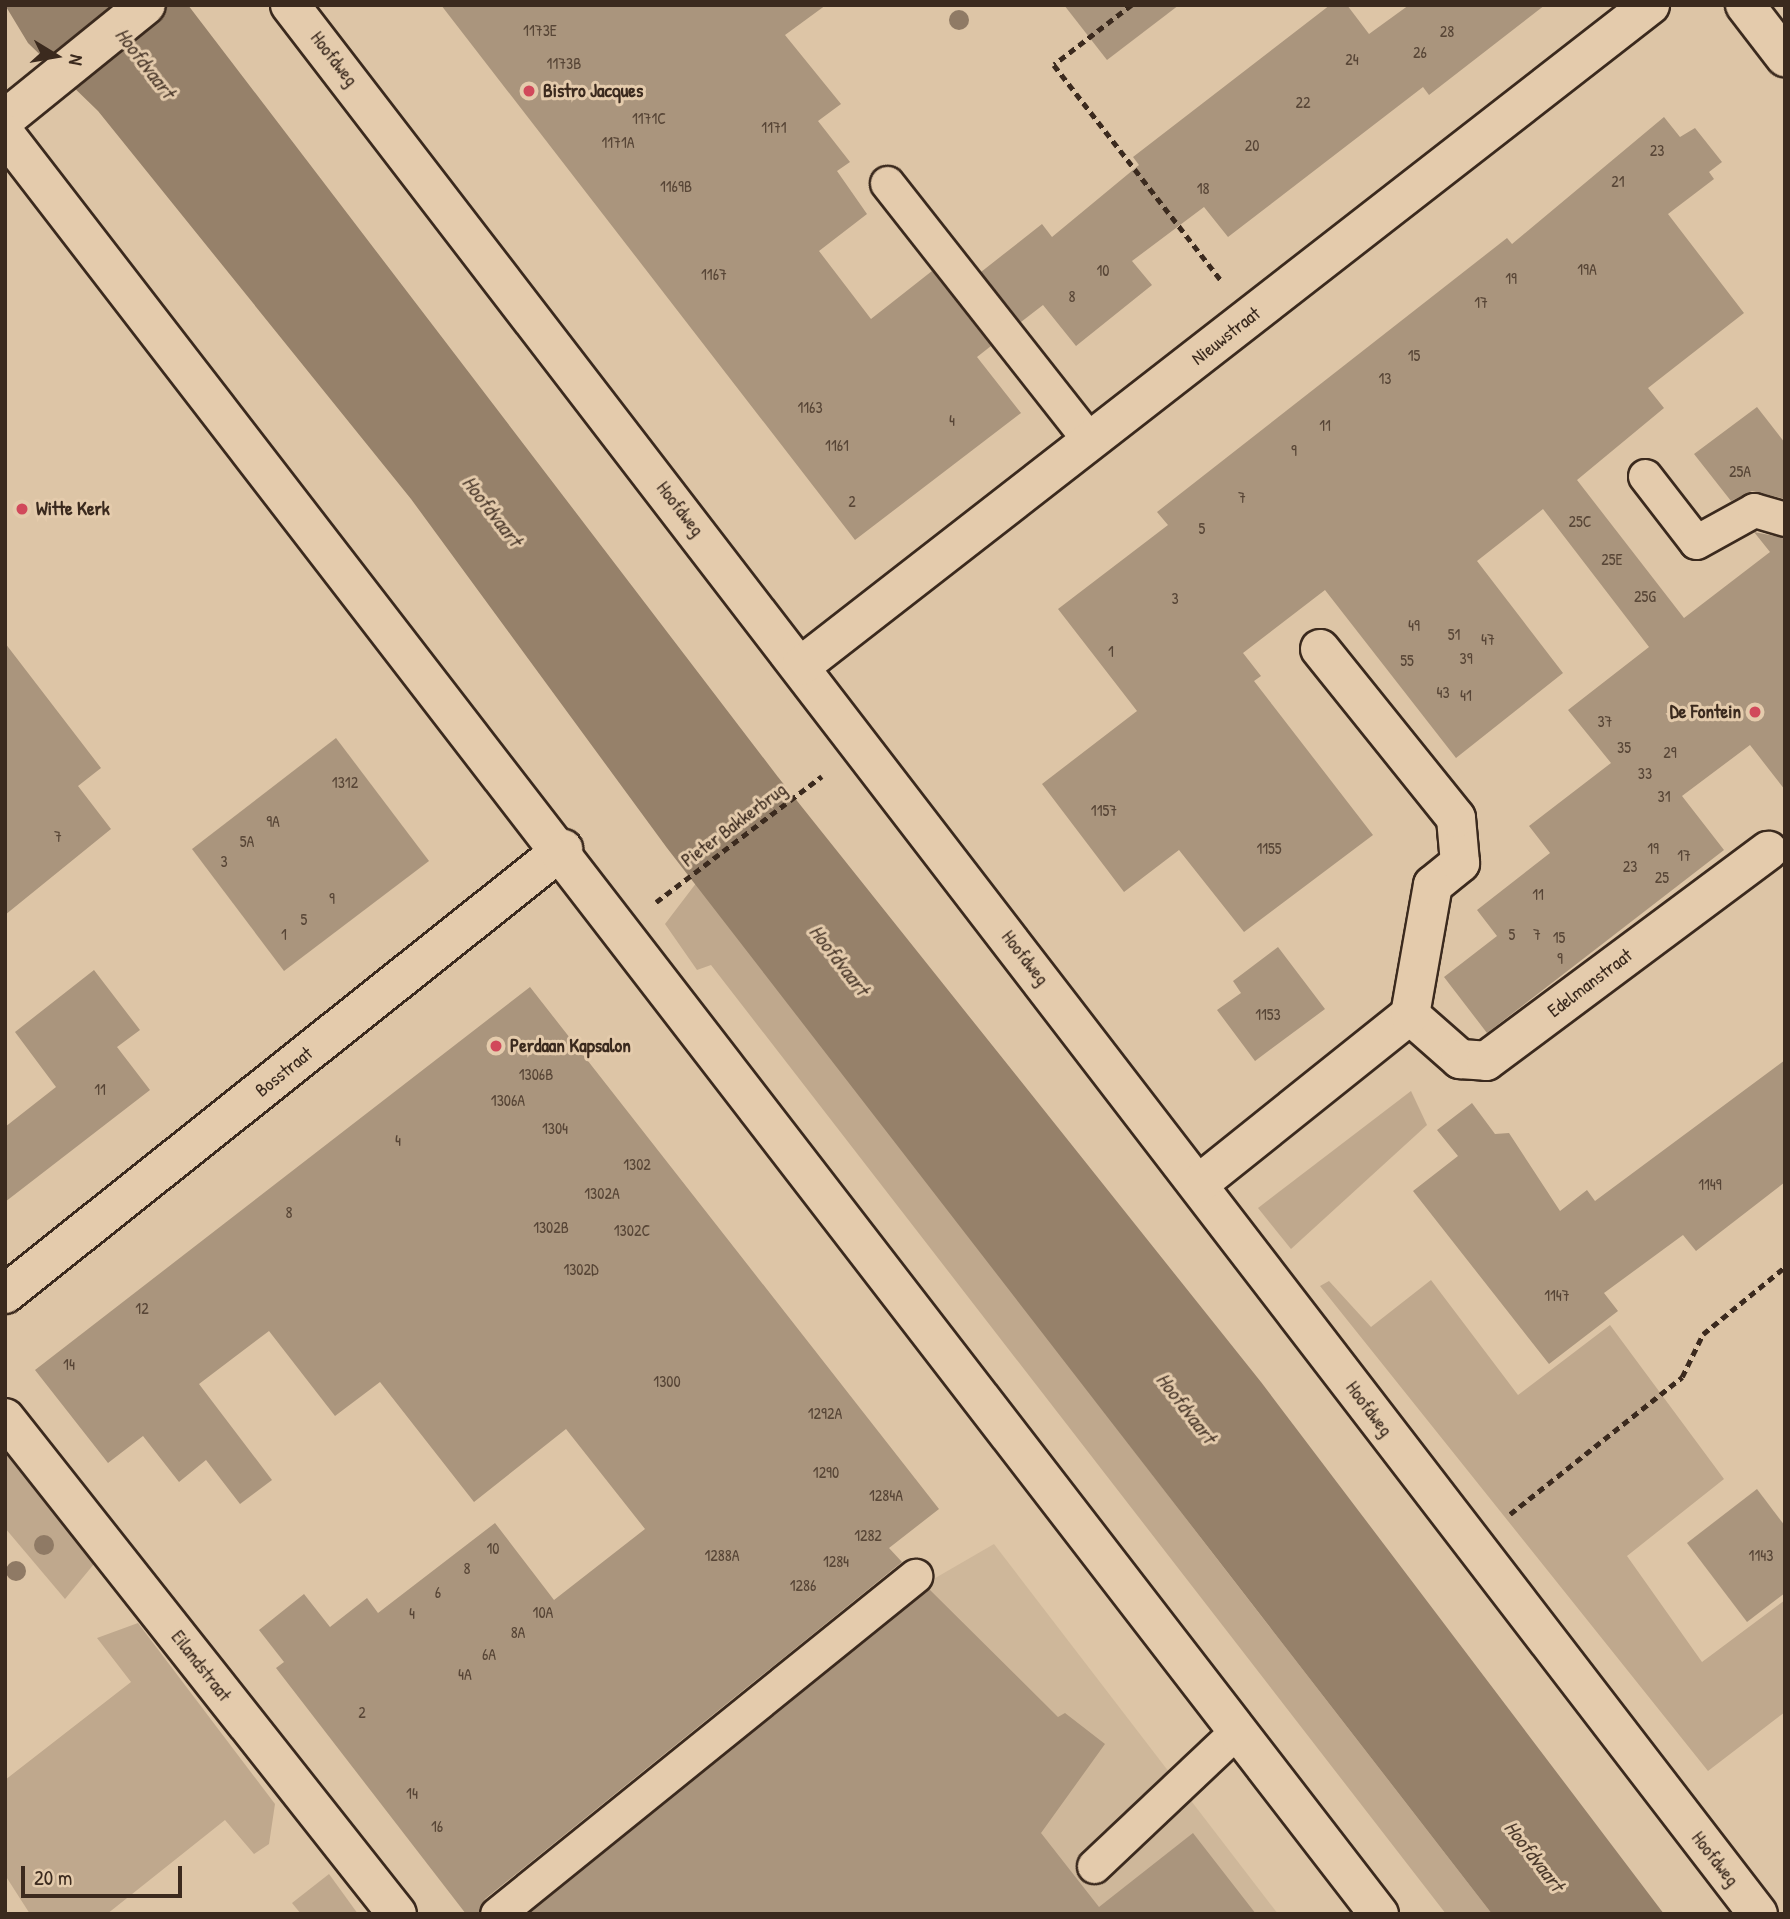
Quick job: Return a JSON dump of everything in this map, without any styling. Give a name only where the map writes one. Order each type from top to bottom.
[{"type":"street","points":[[5,119],[146,5]]},
{"type":"street","name":"Hoofdweg","points":[[290,5],[1200,1184],[1473,1547],[1758,1914]]},
{"type":"street","name":"Nieuwstraat","points":[[801,666],[1650,5]]},
{"type":"street","points":[[1745,5],[1785,57]]},
{"type":"street","points":[[5,134],[563,849],[1379,1914]]},
{"type":"street","points":[[1200,1184],[1410,1015],[1433,886],[1460,863],[1456,818],[1320,649]]},
{"type":"street","name":"Bosstraat","points":[[5,1294],[563,849]]},
{"type":"street","name":"Edelmanstraat","points":[[1410,1015],[1460,1059],[1486,1061],[1768,851]]},
{"type":"street","name":"Eilandstraat","points":[[5,1418],[397,1914]]},
{"type":"lane","points":[[887,183],[1090,441]]},
{"type":"lane","points":[[1645,476],[1696,542],[1754,510],[1785,519]]},
{"type":"lane","points":[[497,1914],[915,1576]]},
{"type":"lane","points":[[1094,1866],[1238,1730]]},
{"type":"path","points":[[1132,5],[1054,65],[1224,284]]},
{"type":"path","name":"Pieter Bakkerbrug","points":[[663,897],[822,776]]},
{"type":"path","points":[[1473,1547],[1682,1377],[1703,1334],[1785,1267]]},
{"type":"shaded area","points":[[697,882],[1492,1914],[1446,1914],[711,965],[697,970],[665,924]]},
{"type":"shaded area","points":[[1411,1091],[1427,1125],[1291,1249],[1258,1208]]},
{"type":"shaded area","points":[[1431,1280],[1518,1395],[1610,1325],[1724,1479],[1627,1556],[1702,1662],[1785,1600],[1785,1712],[1708,1771],[1320,1286],[1329,1281],[1371,1327]]},
{"type":"shaded area","points":[[5,1453],[94,1564],[65,1599],[5,1528]]},
{"type":"shaded area","points":[[994,1544],[1278,1914],[472,1914],[868,1617]]},
{"type":"shaded area","points":[[138,1623],[275,1804],[269,1844],[254,1854],[225,1820],[107,1914],[30,1914],[5,1875],[5,1780],[131,1682],[97,1638]]},
{"type":"shaded area","points":[[329,1874],[358,1914],[301,1914],[292,1903]]},
{"type":"water","name":"Hoofdvaart","points":[[5,5],[188,5],[778,777],[1261,1382],[1664,1914],[1492,1914],[667,848],[411,499],[98,111],[28,43]]},
{"type":"building","points":[[441,5],[826,5],[785,35],[841,104],[818,121],[850,162],[837,171],[867,214],[819,251],[871,319],[932,271],[991,346],[977,357],[1021,413],[855,540]]},
{"type":"building","points":[[1064,5],[1179,5],[1107,60]]},
{"type":"building","points":[[1330,5],[1347,5],[1369,34],[1409,5],[1545,5],[1429,95],[1423,87],[1228,237],[1204,207],[1132,261],[1152,285],[1076,346],[1043,305],[1021,322],[981,272],[1042,224],[1052,237],[1139,165],[1133,157]]},
{"type":"building","points":[[1664,117],[1680,137],[1695,128],[1722,162],[1709,172],[1714,179],[1668,214],[1744,313],[1648,388],[1664,408],[1577,480],[1684,618],[1770,552],[1754,532],[1785,538],[1785,790],[1750,745],[1682,796],[1724,850],[1487,1033],[1444,977],[1497,936],[1477,910],[1550,853],[1529,826],[1611,763],[1568,710],[1649,647],[1543,509],[1477,561],[1563,673],[1456,758],[1325,590],[1243,653],[1261,676],[1254,681],[1373,835],[1244,932],[1179,850],[1124,892],[1042,784],[1137,711],[1058,609],[1168,525],[1157,512],[1507,238],[1512,244]]},
{"type":"building","points":[[1757,407],[1785,443],[1785,499],[1752,491],[1731,501],[1694,454]]},
{"type":"building","points":[[5,643],[101,768],[78,786],[111,829],[5,915]]},
{"type":"building","points":[[336,738],[429,861],[284,971],[192,849]]},
{"type":"building","points":[[1278,947],[1325,1009],[1255,1061],[1217,1010],[1241,993],[1233,981]]},
{"type":"building","points":[[94,970],[140,1030],[117,1047],[150,1090],[5,1202],[5,1127],[56,1087],[15,1032]]},
{"type":"building","points":[[530,987],[939,1509],[889,1548],[902,1562],[485,1899],[478,1914],[466,1914],[276,1668],[284,1662],[259,1630],[304,1594],[330,1627],[367,1598],[378,1613],[495,1523],[554,1600],[645,1529],[566,1429],[474,1502],[380,1382],[335,1416],[269,1331],[199,1384],[272,1480],[240,1504],[206,1460],[179,1482],[143,1436],[108,1463],[35,1370]]},
{"type":"building","points":[[1785,1060],[1785,1182],[1696,1251],[1683,1235],[1604,1293],[1618,1311],[1549,1364],[1413,1191],[1458,1156],[1437,1130],[1472,1103],[1495,1134],[1509,1133],[1560,1211],[1587,1190],[1595,1201]]},
{"type":"building","points":[[1757,1489],[1785,1526],[1785,1593],[1747,1622],[1687,1543]]},
{"type":"building","points":[[929,1589],[1058,1717],[1065,1713],[1105,1744],[1041,1833],[1099,1907],[1193,1833],[1256,1914],[528,1914]]},
{"type":"place","name":"Bistro Jacques","points":[[529,91]]},
{"type":"place","name":"Witte Kerk","points":[[22,509]]},
{"type":"place","name":"De Fontein","points":[[1755,712]]},
{"type":"place","name":"Perdaan Kapsalon","points":[[496,1046]]}]
